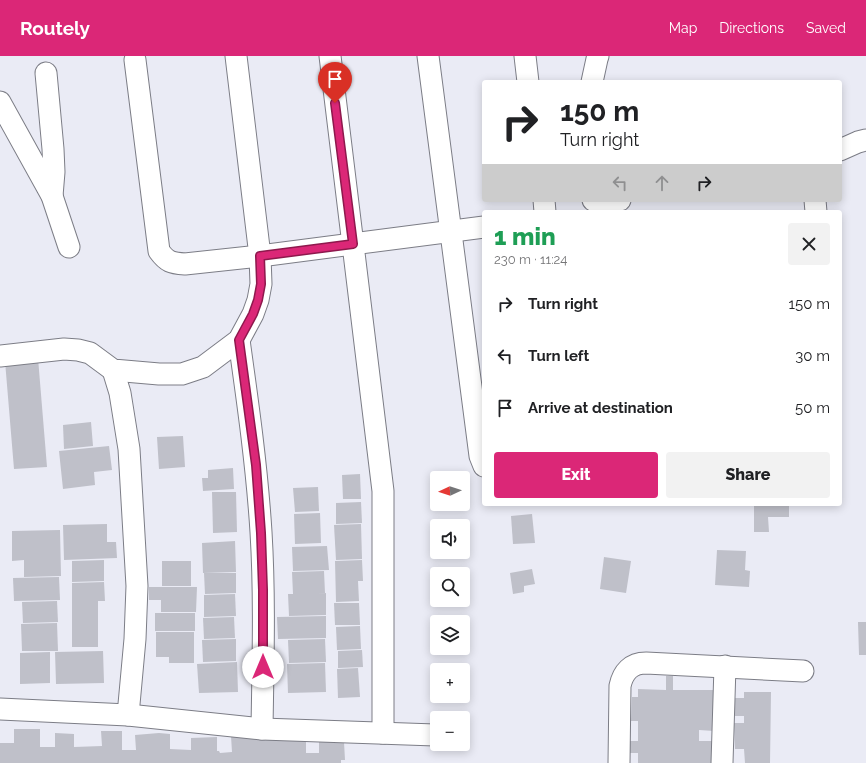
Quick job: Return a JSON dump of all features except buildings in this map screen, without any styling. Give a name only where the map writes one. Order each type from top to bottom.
[{"type":"street","points":[[0,356],[64,349],[78,350],[90,354],[113,370],[159,374],[182,374],[203,367],[239,340],[253,314],[258,300],[261,284],[260,256],[236,56]]},
{"type":"street","points":[[330,56],[383,491],[384,733]]},
{"type":"street","points":[[428,56],[480,456],[482,461]]},
{"type":"street","points":[[525,56],[528,80]]},
{"type":"street","points":[[592,80],[598,56]]},
{"type":"street","points":[[135,60],[159,251],[164,258],[174,264],[260,256],[482,226]]},
{"type":"street","points":[[46,72],[53,149],[54,172],[52,196]]},
{"type":"street","points":[[0,102],[52,196],[69,247]]},
{"type":"street","points":[[842,149],[866,140]]},
{"type":"street","points":[[594,202],[601,204],[610,202]]},
{"type":"street","points":[[239,340],[256,465],[261,533],[263,590],[262,729]]},
{"type":"street","points":[[113,370],[120,393],[129,449],[137,586],[136,640],[128,715]]},
{"type":"street","points":[[619,763],[620,686],[624,674],[635,664],[725,666],[803,671]]},
{"type":"street","points":[[722,763],[725,666]]},
{"type":"street","points":[[0,709],[128,715],[262,729],[430,735]]},
{"type":"route","points":[[263,667],[261,533],[256,465],[239,340],[253,314],[258,300],[261,284],[260,256],[353,244],[335,103]]}]
